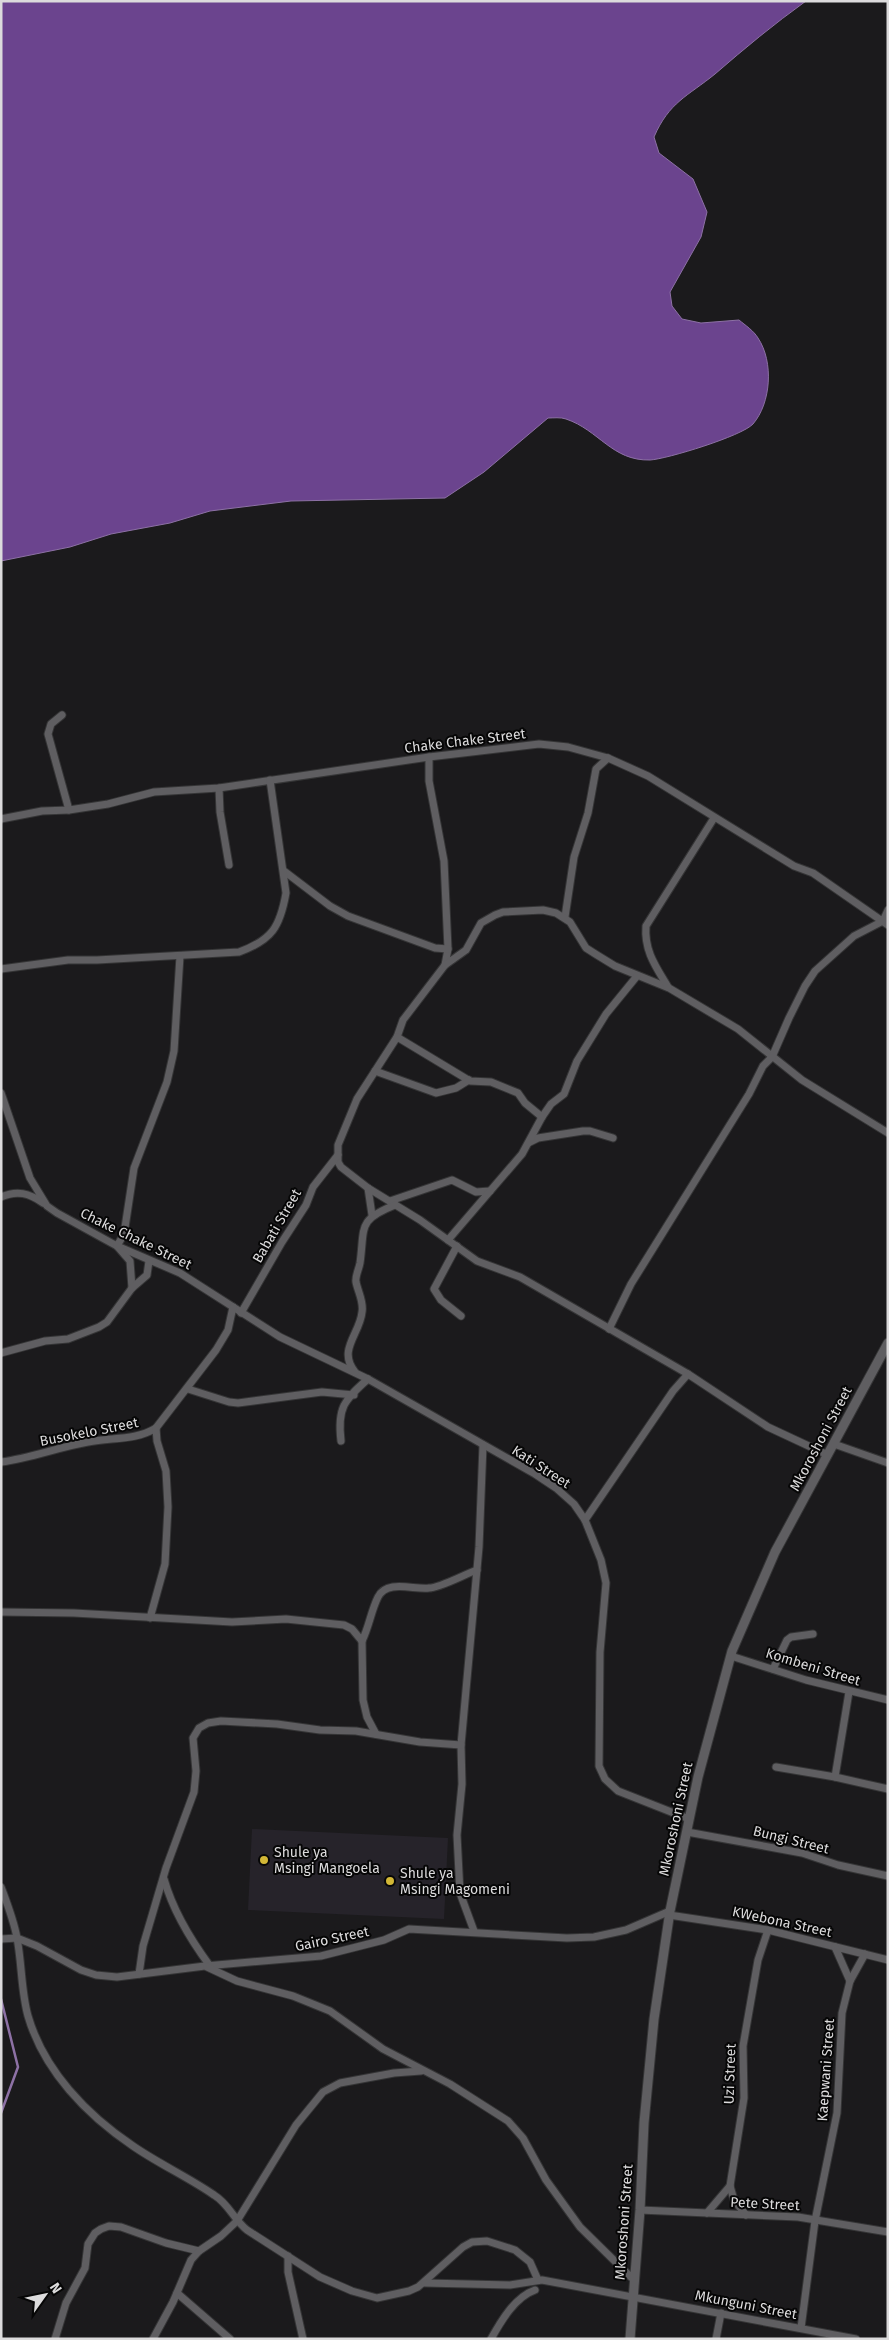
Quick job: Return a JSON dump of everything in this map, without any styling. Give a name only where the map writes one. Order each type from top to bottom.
[{"type":"street","points":[[62,715],[51,724],[48,734],[69,810]]},
{"type":"street","name":"Chake Chake Street","points":[[1,819],[42,811],[69,810],[108,804],[154,792],[219,788],[429,757],[540,744],[568,747],[608,758],[648,776],[690,800],[714,818],[794,866],[813,873],[885,923]]},
{"type":"street","points":[[429,757],[429,781],[444,861],[448,949],[445,965]]},
{"type":"street","points":[[565,917],[574,857],[588,814],[595,772],[599,764],[608,758]]},
{"type":"street","points":[[1,969],[79,959],[97,960],[239,952],[256,946],[269,937],[276,928],[283,910],[286,893],[270,780]]},
{"type":"street","points":[[219,788],[220,812],[229,865]]},
{"type":"street","points":[[668,988],[647,948],[645,940],[646,926],[714,818]]},
{"type":"street","points":[[284,871],[330,906],[348,916],[435,948],[448,949]]},
{"type":"street","points":[[828,1455],[768,1427],[688,1374],[520,1277],[477,1261],[368,1188],[341,1167],[338,1155],[340,1138],[357,1099],[397,1037],[403,1020],[445,965],[466,950],[481,923],[504,912],[543,910],[565,917],[586,948],[615,966],[668,988],[738,1029],[802,1080],[888,1133]]},
{"type":"street","points":[[609,1329],[631,1284],[749,1094],[762,1066],[772,1056],[793,1010],[815,971],[854,936],[885,923],[888,910]]},
{"type":"street","points":[[132,1288],[130,1261],[117,1246],[124,1234],[134,1168],[169,1075],[174,1051],[180,956]]},
{"type":"street","points":[[448,1240],[522,1154],[551,1104],[564,1094],[584,1048],[606,1014],[637,976]]},
{"type":"street","points":[[397,1037],[469,1080],[477,1083],[491,1082],[518,1093],[525,1103],[542,1117]]},
{"type":"street","points":[[375,1071],[436,1093],[456,1088],[469,1080]]},
{"type":"street","name":"Chake Chake Street","points":[[1,1093],[30,1178],[47,1206],[117,1246],[180,1273],[241,1313]]},
{"type":"street","points":[[528,1144],[538,1138],[583,1131],[613,1138]]},
{"type":"street","name":"Babati Street","points":[[241,1313],[282,1242],[306,1206],[313,1187],[338,1155]]},
{"type":"street","points":[[357,1374],[349,1365],[347,1352],[363,1310],[356,1280],[360,1264],[361,1241],[364,1228],[372,1215],[392,1203],[449,1180],[456,1181],[476,1192],[490,1191]]},
{"type":"street","points":[[368,1188],[372,1215]]},
{"type":"street","points":[[1,1196],[18,1192],[36,1198],[47,1206]]},
{"type":"street","points":[[457,1246],[434,1289],[441,1300],[461,1316]]},
{"type":"street","points":[[1,1353],[93,1331],[107,1322],[132,1288],[147,1275],[150,1261]]},
{"type":"street","name":"Busokelo Street","points":[[1,1462],[22,1459],[87,1442],[142,1435],[156,1428],[188,1389],[228,1330],[233,1307]]},
{"type":"street","name":"Kati Street","points":[[241,1313],[280,1337],[368,1379],[556,1488],[574,1504],[585,1520],[597,1545],[606,1583],[600,1652],[599,1766],[605,1779],[618,1791],[689,1819]]},
{"type":"street","name":"Mkoroshoni Street","points":[[630,2339],[640,2210],[644,2123],[654,2019],[670,1913],[689,1819],[731,1656],[775,1552],[888,1343]]},
{"type":"street","points":[[585,1520],[673,1391],[688,1374]]},
{"type":"street","points":[[342,1441],[340,1416],[343,1405],[368,1379]]},
{"type":"street","points":[[188,1389],[229,1402],[322,1392],[354,1394]]},
{"type":"street","points":[[150,1618],[165,1564],[168,1507],[166,1471],[157,1441],[156,1428]]},
{"type":"street","points":[[834,1444],[888,1462]]},
{"type":"street","points":[[474,1931],[460,1894],[457,1871],[458,1811],[462,1784],[461,1745],[477,1570],[483,1445]]},
{"type":"street","points":[[376,1734],[367,1717],[363,1700],[362,1641],[378,1596],[385,1590],[396,1586],[435,1588],[477,1570]]},
{"type":"street","points":[[1,1612],[232,1622],[286,1619],[344,1625],[352,1629],[362,1641]]},
{"type":"street","points":[[773,1669],[787,1640],[791,1637],[813,1634]]},
{"type":"street","name":"Kombeni Street","points":[[731,1656],[849,1692],[888,1700]]},
{"type":"street","points":[[835,1777],[849,1692]]},
{"type":"street","points":[[139,1974],[143,1946],[194,1792],[196,1771],[193,1738],[199,1728],[208,1723],[221,1721],[254,1722],[376,1734],[420,1742],[461,1745]]},
{"type":"street","points":[[776,1767],[835,1777],[888,1789]]},
{"type":"street","name":"Bungi Street","points":[[687,1832],[802,1853],[838,1866],[888,1876]]},
{"type":"street","points":[[164,1879],[181,1922],[208,1966],[249,1985],[293,1996],[330,2012],[379,2046],[422,2071],[450,2084],[508,2121],[523,2138],[546,2180],[580,2227],[634,2280]]},
{"type":"street","points":[[1,1887],[17,1938],[19,1969],[28,2016],[47,2062],[88,2112],[134,2147],[216,2195],[230,2208],[237,2221],[247,2230],[320,2277],[352,2292],[377,2298],[409,2291],[425,2283],[463,2247],[472,2242],[486,2241],[515,2250],[524,2256],[535,2270],[538,2280]]},
{"type":"street","name":"Gairo Street","points":[[1,1938],[17,1938],[37,1946],[81,1970],[96,1975],[117,1978],[208,1966],[321,1956],[384,1940],[409,1929],[474,1931],[566,1938],[594,1937],[626,1930],[670,1913]]},
{"type":"street","name":"KWebona Street","points":[[670,1913],[768,1930],[888,1960]]},
{"type":"street","name":"Uzi Street","points":[[730,2186],[744,2098],[743,2046],[758,1960],[768,1930]]},
{"type":"street","points":[[835,1946],[850,1980]]},
{"type":"street","name":"Kaepwani Street","points":[[801,2328],[815,2220],[837,2112],[842,2013],[850,1980],[865,1954]]},
{"type":"street","points":[[153,2339],[192,2260],[199,2251],[221,2236],[237,2221],[296,2125],[323,2092],[340,2083],[394,2073],[422,2071]]},
{"type":"street","points":[[707,2213],[730,2186]]},
{"type":"street","points":[[730,2186],[734,2200],[746,2215]]},
{"type":"street","name":"Pete Street","points":[[640,2210],[798,2217],[888,2232]]},
{"type":"street","points":[[55,2339],[66,2303],[85,2268],[88,2244],[95,2233],[101,2229],[109,2226],[121,2227],[166,2243],[199,2251]]},
{"type":"street","points":[[288,2256],[288,2272],[303,2339]]},
{"type":"street","name":"Mkunguni Street","points":[[425,2283],[510,2285],[538,2280],[632,2295],[856,2339]]},
{"type":"street","points":[[491,2339],[510,2310],[528,2292],[535,2290]]},
{"type":"street","points":[[177,2293],[230,2339]]},
{"type":"street","points":[[716,2339],[721,2313]]},
{"type":"shaded area","points":[[1,1],[806,1],[673,107],[666,115],[654,137],[659,153],[693,179],[707,212],[701,237],[670,292],[672,306],[682,319],[701,323],[739,320],[756,335],[763,348],[768,370],[767,394],[759,415],[753,424],[735,435],[687,451],[650,460],[625,456],[588,430],[566,419],[548,418],[484,472],[445,498],[291,501],[210,511],[170,523],[111,534],[70,547],[1,561]]},
{"type":"shaded area","points":[[252,1829],[448,1838],[444,1919],[248,1910]]},
{"type":"waterway","points":[[1,1999],[18,2067],[1,2113]]},
{"type":"place","name":"Shule ya Msingi Mangoela","points":[[264,1860]]},
{"type":"place","name":"Shule ya Msingi Magomeni","points":[[390,1881]]}]
